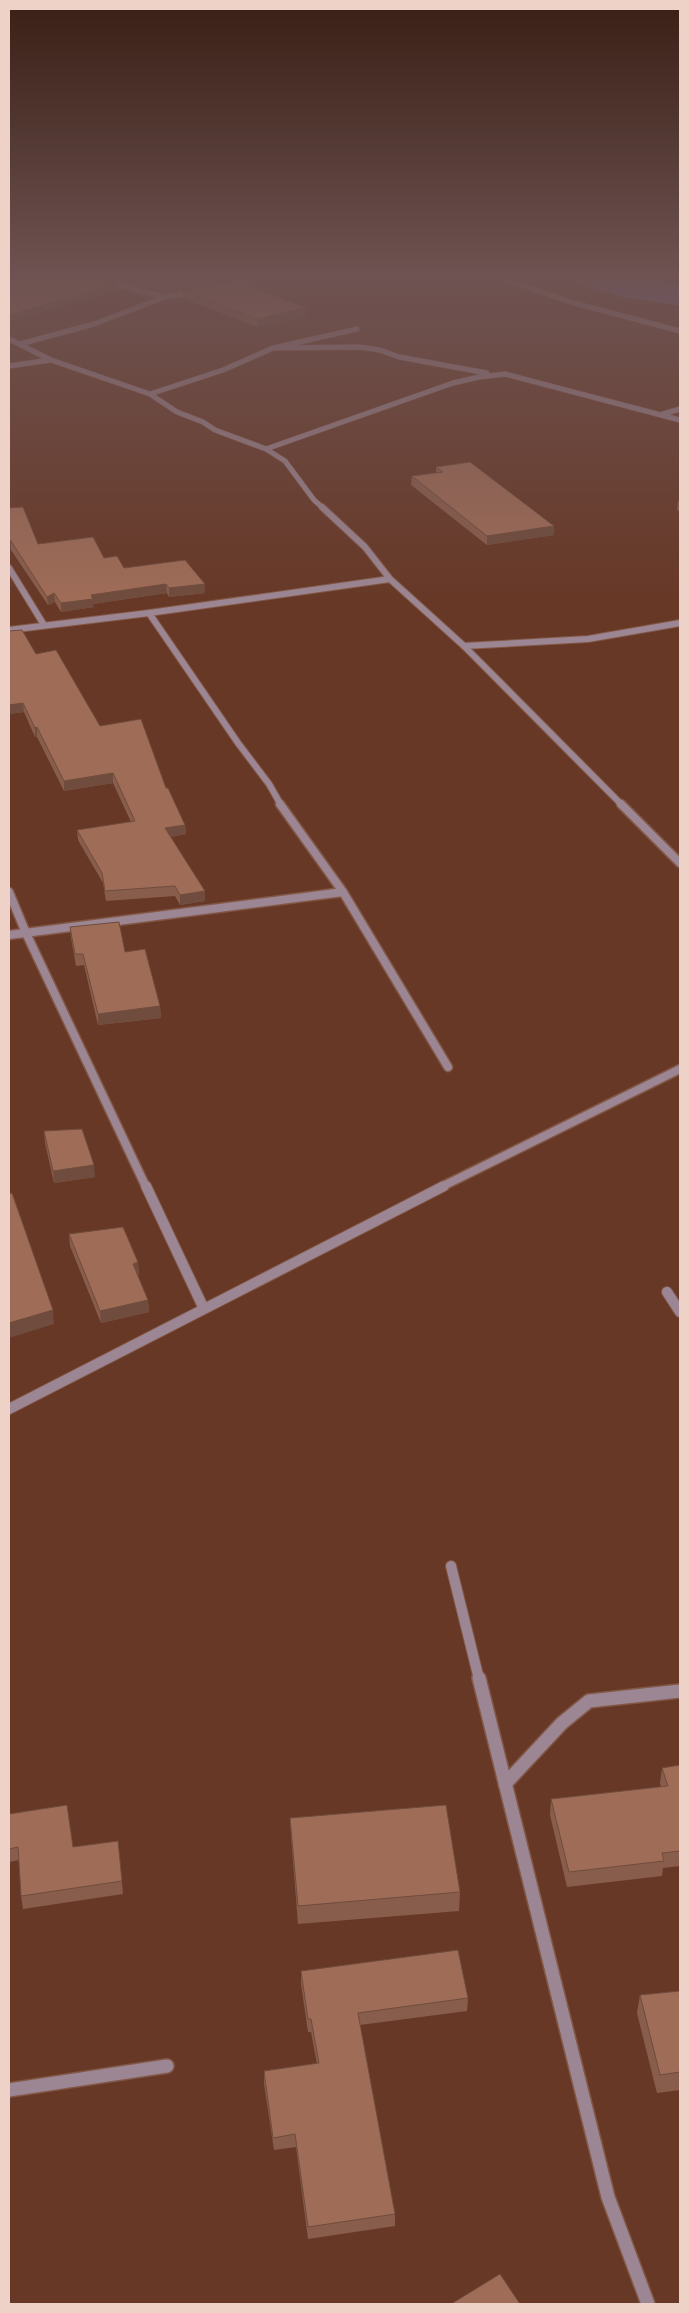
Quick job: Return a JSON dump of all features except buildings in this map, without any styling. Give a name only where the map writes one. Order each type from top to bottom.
[{"type":"street","points":[[127,386],[150,394],[177,412],[203,422],[215,430],[266,449],[285,461],[314,500],[365,547],[390,579],[464,646],[680,863]]},
{"type":"street","points":[[150,394],[175,386]]},
{"type":"street","points":[[266,449],[445,386]]},
{"type":"street","points":[[552,386],[680,420]]},
{"type":"street","points":[[663,414],[680,409]]},
{"type":"street","points":[[9,568],[44,625]]},
{"type":"street","points":[[9,630],[149,613],[390,579]]},
{"type":"street","points":[[149,613],[238,743],[269,784],[284,811],[342,892],[448,1067]]},
{"type":"street","points":[[464,646],[588,639],[680,623]]},
{"type":"street","points":[[669,851],[680,850]]},
{"type":"street","points":[[9,892],[26,933],[204,1309]]},
{"type":"street","points":[[9,935],[342,892]]},
{"type":"street","points":[[9,1409],[521,1146],[680,1069]]},
{"type":"street","points":[[667,1292],[680,1312]]},
{"type":"street","points":[[451,1566],[608,2197],[648,2304]]},
{"type":"street","points":[[505,1784],[562,1723],[590,1701],[680,1691]]},
{"type":"street","points":[[9,2090],[167,2066]]}]
